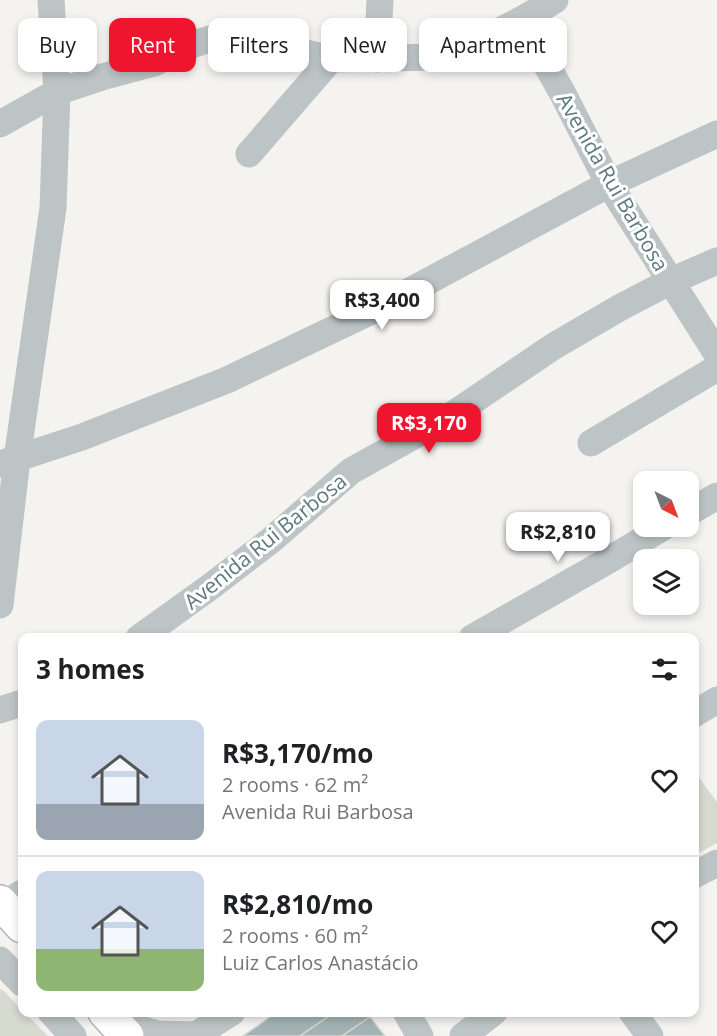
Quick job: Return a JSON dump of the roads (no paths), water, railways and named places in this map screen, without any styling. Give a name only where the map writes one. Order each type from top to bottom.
[{"type":"street","points":[[0,605],[9,461],[53,208],[57,92],[51,0]]},
{"type":"street","points":[[379,18],[380,0]]},
{"type":"street","points":[[524,18],[555,0]]},
{"type":"street","points":[[0,124],[57,92],[154,63],[210,39],[225,36],[242,38],[321,57]]},
{"type":"street","points":[[249,154],[321,71]]},
{"type":"street","name":"Avenida Rui Barbosa","points":[[551,72],[609,184],[717,354]]},
{"type":"street","points":[[9,461],[82,437],[227,380],[382,306],[609,184],[717,134]]},
{"type":"street","name":"Avenida Rui Barbosa","points":[[168,629],[210,587],[270,541],[351,471],[455,413],[554,346],[621,307],[671,281],[717,261]]},
{"type":"street","points":[[591,443],[717,368]]},
{"type":"street","points":[[699,507],[717,496]]},
{"type":"street","points":[[481,633],[646,537]]},
{"type":"street","points":[[699,711],[717,700]]},
{"type":"street","points":[[0,710],[18,704]]},
{"type":"street","points":[[699,872],[717,863]]},
{"type":"street","points":[[0,960],[18,979]]},
{"type":"street","points":[[56,1017],[73,1036]]},
{"type":"street","points":[[115,1023],[157,1034],[196,1036],[224,1017]]},
{"type":"street","points":[[409,1017],[420,1036]]},
{"type":"street","points":[[636,1017],[650,1036]]}]
